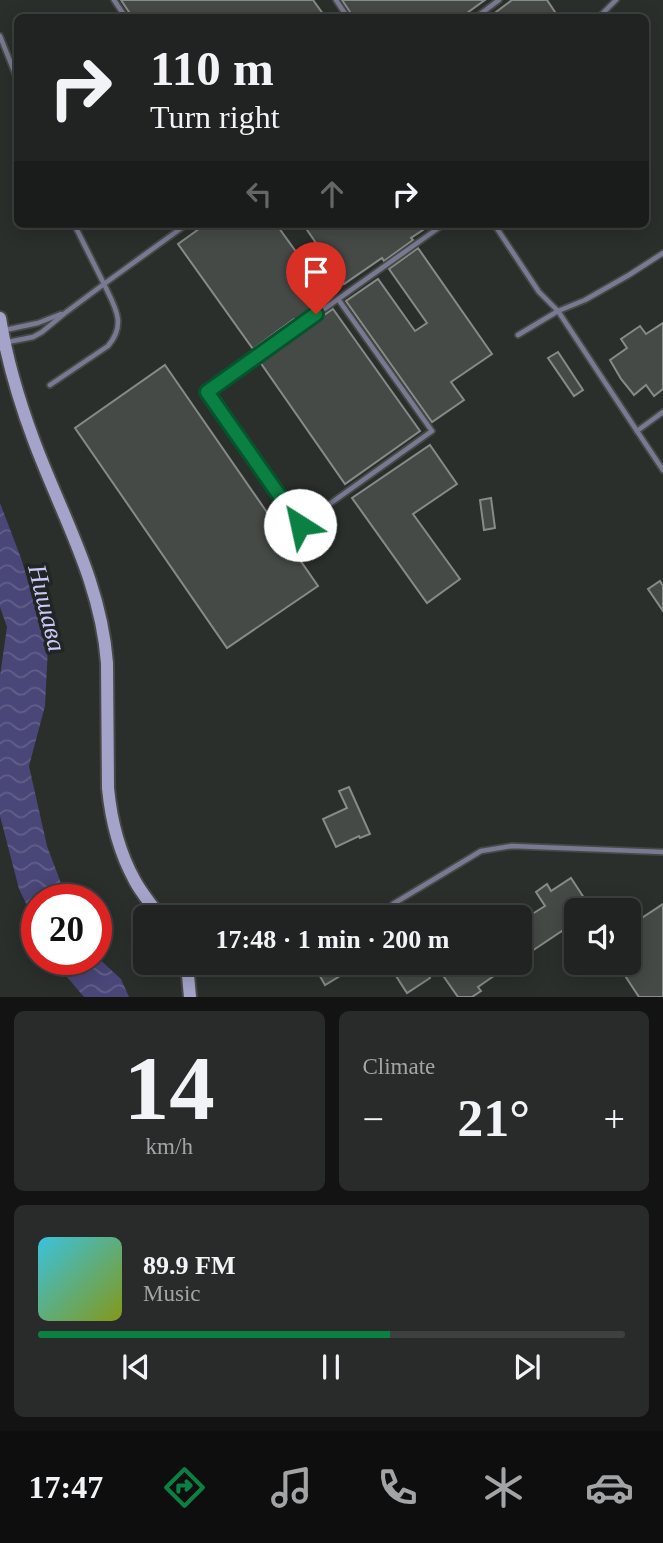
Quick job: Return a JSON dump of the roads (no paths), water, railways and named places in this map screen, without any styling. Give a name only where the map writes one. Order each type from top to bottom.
[{"type":"main road","points":[[2,330],[34,442],[94,592],[106,654],[109,806],[117,840],[125,859],[152,905]]},
{"type":"main road","points":[[188,975],[191,997]]},
{"type":"lane","points":[[480,14],[499,0]]},
{"type":"lane","points":[[602,14],[615,0]]},
{"type":"lane","points":[[0,36],[14,71]]},
{"type":"lane","points":[[50,385],[108,346],[116,338],[119,325],[104,284],[76,228]]},
{"type":"lane","points":[[2,330],[33,337],[181,228]]},
{"type":"lane","points":[[338,299],[432,431],[300,525],[207,392],[338,299],[438,228]]},
{"type":"lane","points":[[497,228],[539,292],[558,311],[663,470]]},
{"type":"lane","points":[[518,335],[558,311],[585,300],[663,253]]},
{"type":"lane","points":[[2,330],[38,323],[65,313]]},
{"type":"lane","points":[[637,431],[663,412]]},
{"type":"lane","points":[[393,904],[481,851],[512,846],[663,852]]},
{"type":"water","points":[[0,503],[21,558],[48,647],[45,706],[29,766],[47,846],[61,884],[21,884],[21,893],[0,816],[0,676],[7,627],[0,607]]},
{"type":"water","points":[[112,971],[121,979],[129,997],[84,997],[65,975],[112,975]]},
{"type":"water label","name":"Нишава","points":[[47,608]]}]
